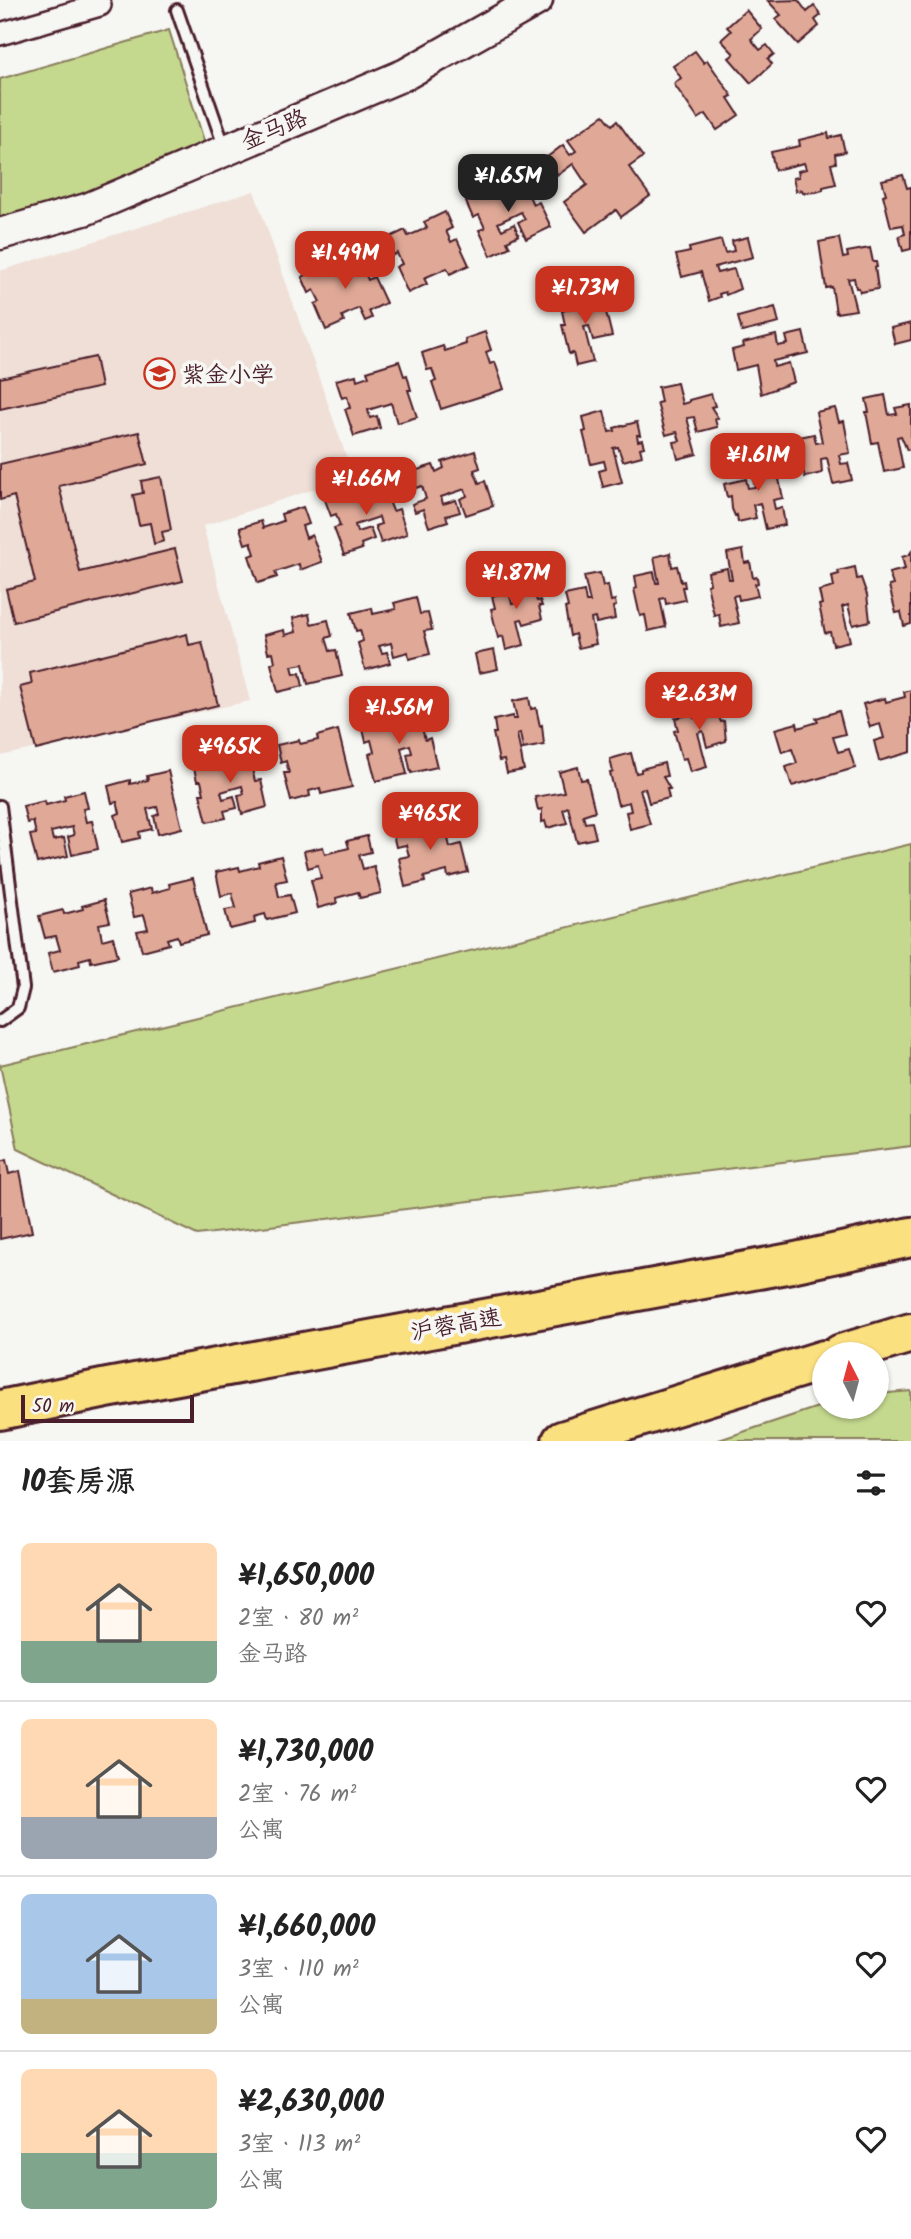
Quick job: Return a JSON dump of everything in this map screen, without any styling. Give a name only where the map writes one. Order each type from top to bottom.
[{"type":"highway","name":"沪蓉高速","points":[[0,1410],[791,1263],[911,1237]]},
{"type":"highway","points":[[881,1342],[911,1333]]},
{"type":"highway","points":[[562,1441],[812,1364]]},
{"type":"main road","name":"金马路","points":[[0,234],[86,209],[406,74],[537,0]]},
{"type":"street","points":[[0,34],[100,5]]},
{"type":"lane","points":[[177,10],[225,149]]},
{"type":"lane","points":[[0,806],[23,988],[18,1008],[0,1021]]},
{"type":"shaded area","name":"紫金小学","points":[[254,191],[353,476],[203,526],[250,701],[0,756],[0,271]]},
{"type":"green space","points":[[169,30],[206,147],[76,203],[0,217],[0,79]]},
{"type":"green space","points":[[911,844],[911,1146],[197,1235],[18,1149],[0,1065]]},
{"type":"green space","points":[[911,1391],[911,1441],[716,1441],[812,1409],[812,1419],[889,1419],[889,1393]]},
{"type":"building","points":[[798,0],[807,12],[814,6],[821,15],[815,20],[819,26],[798,44],[775,19],[781,15],[768,1]]},
{"type":"building","points":[[746,10],[762,29],[751,39],[760,50],[767,45],[774,54],[768,59],[772,64],[751,83],[729,58],[734,54],[721,40],[731,31],[727,27]]},
{"type":"building","points":[[695,51],[704,63],[707,60],[732,96],[728,98],[739,115],[717,130],[706,114],[698,119],[674,84],[681,78],[673,66]]},
{"type":"building","points":[[604,115],[612,125],[617,121],[643,157],[629,167],[650,196],[621,217],[616,210],[586,232],[564,202],[587,185],[573,164],[558,175],[546,158],[563,145],[570,155],[576,151],[568,140]]},
{"type":"building","points":[[828,133],[829,138],[841,135],[845,152],[835,154],[836,163],[831,164],[836,184],[816,192],[796,191],[793,178],[799,177],[798,171],[806,169],[804,163],[775,170],[771,152],[800,146],[799,140]]},
{"type":"building","points":[[526,174],[534,191],[528,193],[533,205],[539,202],[551,227],[526,239],[518,222],[525,219],[521,212],[498,223],[502,230],[514,224],[519,235],[507,241],[510,247],[491,256],[479,230],[485,228],[479,215],[473,218],[466,202],[486,192],[489,199],[508,190],[505,183]]},
{"type":"building","points":[[903,175],[907,188],[911,187],[911,249],[903,251],[899,236],[905,234],[903,225],[891,227],[882,180]]},
{"type":"building","points":[[445,212],[452,228],[446,231],[451,242],[457,239],[469,265],[450,274],[447,268],[424,278],[427,284],[408,293],[396,267],[402,264],[397,253],[391,256],[384,240],[405,230],[408,236],[427,228],[424,222]]},
{"type":"building","points":[[748,237],[753,257],[715,267],[717,273],[734,269],[740,289],[726,295],[725,292],[719,294],[720,297],[709,301],[701,272],[682,277],[676,255],[690,252],[689,248],[721,240],[725,253],[734,251],[732,241]]},
{"type":"building","points":[[839,238],[843,258],[848,257],[847,252],[870,248],[877,267],[878,289],[860,292],[859,288],[856,288],[854,278],[848,279],[856,310],[836,313],[832,287],[826,288],[819,242]]},
{"type":"building","points":[[362,249],[369,265],[363,268],[368,280],[374,277],[386,303],[369,311],[372,318],[365,321],[359,308],[342,316],[344,322],[326,330],[315,304],[320,302],[314,290],[309,293],[302,277],[323,267],[326,274],[344,266],[341,259]]},
{"type":"building","points":[[597,289],[601,301],[603,300],[612,336],[593,340],[589,326],[584,327],[593,362],[576,366],[573,353],[569,354],[562,325],[565,325],[562,311],[579,306],[581,312],[585,311],[580,293]]},
{"type":"building","points":[[775,307],[779,323],[742,332],[738,317]]},
{"type":"building","points":[[911,323],[911,340],[895,344],[891,328]]},
{"type":"building","points":[[485,332],[491,350],[486,352],[490,364],[495,362],[504,389],[441,409],[432,382],[436,381],[432,369],[427,370],[422,353],[443,346],[445,351],[466,344],[465,339]]},
{"type":"building","points":[[803,332],[808,353],[773,361],[774,367],[789,363],[794,382],[761,394],[756,365],[736,370],[732,350],[744,347],[743,343],[776,335],[778,346],[788,344],[786,336]]},
{"type":"building","points":[[95,357],[101,387],[0,409],[0,378]]},
{"type":"building","points":[[399,361],[404,376],[407,375],[411,390],[408,390],[417,417],[397,423],[391,403],[368,410],[370,418],[377,416],[380,428],[354,436],[345,409],[350,408],[347,396],[342,398],[336,380],[356,375],[357,380],[369,376],[367,371]]},
{"type":"building","points":[[677,383],[682,404],[711,394],[715,406],[711,407],[718,418],[715,419],[717,427],[698,432],[694,417],[687,418],[697,454],[678,459],[674,442],[680,441],[677,432],[666,435],[657,403],[661,402],[658,387]]},
{"type":"building","points":[[885,395],[889,415],[897,414],[895,408],[911,405],[911,449],[907,450],[901,436],[897,437],[903,468],[884,472],[878,442],[872,443],[866,399]]},
{"type":"building","points":[[835,408],[839,422],[844,421],[850,453],[839,455],[841,464],[848,463],[852,480],[833,484],[827,458],[821,459],[822,473],[805,477],[801,463],[798,464],[798,451],[794,452],[790,439],[814,434],[816,443],[822,442],[816,412]]},
{"type":"building","points":[[604,411],[609,432],[637,422],[640,435],[637,435],[638,441],[642,440],[644,447],[640,448],[642,456],[623,461],[618,447],[613,448],[622,482],[603,487],[599,471],[606,469],[604,461],[591,464],[583,432],[586,431],[583,417]]},
{"type":"building","points":[[139,432],[147,464],[59,486],[80,572],[175,549],[183,581],[14,622],[6,589],[35,582],[14,496],[0,500],[0,464]]},
{"type":"building","points":[[475,451],[480,468],[474,470],[479,483],[485,481],[493,506],[466,515],[460,499],[467,496],[465,489],[441,497],[443,504],[456,500],[460,512],[446,516],[448,521],[429,527],[423,509],[415,512],[412,504],[426,499],[422,486],[416,488],[411,472],[433,465],[436,472],[444,468],[442,462]]},
{"type":"building","points":[[768,453],[771,467],[776,465],[783,498],[773,500],[775,509],[782,507],[785,525],[766,529],[760,503],[753,505],[756,518],[738,522],[732,509],[731,496],[727,497],[724,484],[746,479],[748,488],[755,487],[748,457]]},
{"type":"building","points":[[161,477],[171,530],[162,532],[164,541],[154,544],[150,523],[139,525],[133,495],[143,493],[141,481]]},
{"type":"building","points":[[389,479],[394,496],[388,498],[393,511],[399,509],[407,534],[381,543],[375,526],[381,524],[379,517],[355,525],[357,532],[370,528],[374,539],[361,544],[362,549],[344,555],[334,528],[340,526],[336,514],[331,516],[325,500],[348,493],[350,499],[369,493],[367,486]]},
{"type":"building","points":[[303,507],[309,524],[302,526],[306,538],[312,535],[322,562],[300,570],[299,564],[275,572],[277,577],[258,583],[249,556],[255,554],[251,542],[245,544],[240,528],[261,521],[263,528],[283,521],[281,514]]},
{"type":"building","points":[[743,550],[745,563],[750,562],[753,578],[757,577],[758,583],[755,584],[758,596],[739,600],[738,595],[733,596],[739,623],[721,627],[719,614],[714,615],[707,585],[710,584],[708,572],[727,568],[729,579],[732,579],[727,553]]},
{"type":"building","points":[[911,552],[911,624],[904,626],[901,612],[896,613],[889,586],[893,585],[889,573],[905,569],[902,557]]},
{"type":"building","points":[[670,553],[672,567],[677,566],[681,582],[684,581],[685,587],[682,587],[685,600],[666,604],[665,598],[660,599],[666,627],[648,631],[645,615],[640,616],[634,589],[637,588],[635,576],[654,572],[656,583],[659,583],[654,557]]},
{"type":"building","points":[[855,567],[857,579],[861,578],[867,595],[870,621],[853,625],[848,605],[842,607],[850,641],[833,645],[830,632],[825,633],[819,591],[834,587],[832,576],[839,574],[838,571]]},
{"type":"building","points":[[527,573],[537,601],[540,600],[542,606],[539,606],[542,619],[524,624],[522,619],[518,620],[524,645],[506,650],[503,636],[498,638],[491,609],[495,608],[492,596],[509,591],[512,604],[517,603],[511,577]]},
{"type":"building","points":[[600,573],[603,586],[608,585],[611,601],[615,600],[615,619],[596,623],[595,618],[591,619],[596,644],[578,648],[575,634],[570,636],[565,595],[584,591],[586,602],[590,602],[584,576]]},
{"type":"building","points":[[416,597],[420,614],[428,613],[432,630],[424,631],[430,654],[409,659],[408,652],[394,656],[391,643],[379,646],[382,653],[387,652],[390,663],[365,670],[358,643],[363,641],[360,630],[356,631],[351,613],[372,608],[373,614],[396,609],[394,603]]},
{"type":"building","points":[[309,614],[311,624],[328,620],[332,636],[326,638],[330,651],[336,650],[342,676],[308,684],[303,664],[292,666],[294,674],[300,673],[303,686],[278,692],[271,664],[275,662],[273,652],[268,653],[264,635],[284,630],[285,635],[296,632],[293,618]]},
{"type":"building","points":[[187,634],[189,645],[202,642],[218,705],[36,750],[20,687],[32,684],[30,673]]},
{"type":"building","points":[[494,650],[498,669],[479,673],[475,654]]},
{"type":"building","points":[[911,690],[911,752],[879,761],[874,741],[884,738],[880,724],[870,727],[863,704],[885,698],[886,702],[905,697],[904,692]]},
{"type":"building","points":[[710,693],[721,722],[724,721],[726,741],[707,747],[703,731],[698,733],[707,767],[690,772],[686,758],[682,759],[674,731],[678,730],[675,718],[693,714],[694,718],[699,717],[693,698]]},
{"type":"building","points":[[529,698],[531,709],[536,708],[540,726],[542,725],[544,745],[523,749],[520,733],[517,734],[524,770],[507,773],[504,760],[499,761],[493,733],[496,733],[494,720],[513,716],[513,719],[517,719],[513,701]]},
{"type":"building","points":[[423,710],[427,727],[422,728],[425,740],[430,738],[437,767],[411,773],[407,754],[412,753],[410,745],[401,748],[407,774],[376,781],[369,754],[374,752],[371,740],[366,742],[362,725],[384,719],[384,724],[402,720],[401,715]]},
{"type":"building","points":[[839,711],[845,734],[833,737],[838,752],[849,749],[855,768],[792,786],[786,767],[797,763],[792,749],[782,752],[775,729],[797,723],[798,728],[818,722],[816,718]]},
{"type":"building","points":[[338,730],[352,787],[321,794],[320,788],[309,791],[310,796],[291,801],[284,773],[289,773],[286,761],[281,763],[277,745],[299,740],[300,744],[318,740],[317,736]]},
{"type":"building","points":[[253,749],[258,768],[252,769],[255,781],[261,780],[267,807],[242,814],[238,795],[244,794],[242,786],[221,792],[223,799],[234,796],[237,808],[224,811],[226,818],[207,822],[200,794],[204,794],[201,781],[197,781],[193,764],[214,759],[216,764],[233,759],[232,755]]},
{"type":"building","points":[[631,753],[636,773],[664,763],[667,776],[663,777],[670,789],[667,789],[669,798],[649,803],[645,788],[640,789],[650,824],[630,829],[626,812],[631,811],[629,802],[618,805],[610,773],[613,772],[610,759]]},
{"type":"building","points":[[578,767],[581,780],[587,779],[595,811],[583,815],[585,823],[592,822],[596,838],[577,842],[568,807],[563,809],[567,823],[547,828],[545,821],[542,822],[542,809],[538,810],[535,797],[564,792],[559,772]]},
{"type":"building","points":[[168,771],[182,828],[158,834],[154,816],[159,814],[157,807],[147,809],[152,829],[139,832],[140,838],[122,842],[115,815],[120,813],[117,802],[112,803],[108,786],[130,780],[130,784],[148,780],[147,776]]},
{"type":"building","points":[[84,791],[88,808],[83,809],[86,822],[92,821],[98,849],[72,855],[68,837],[74,835],[72,827],[51,832],[53,840],[64,838],[68,856],[37,863],[30,835],[36,834],[33,821],[27,823],[23,806],[45,801],[46,805],[65,800],[64,796]]},
{"type":"building","points":[[454,815],[458,831],[447,834],[450,847],[461,844],[468,872],[448,877],[447,871],[424,877],[425,882],[405,887],[399,858],[409,856],[406,845],[396,847],[392,830],[412,825],[413,833],[435,828],[433,820]]},
{"type":"building","points":[[367,836],[371,852],[359,855],[363,869],[374,866],[381,893],[360,898],[358,892],[336,898],[337,903],[318,908],[311,880],[321,878],[318,865],[308,868],[304,851],[323,847],[325,854],[349,848],[347,841]]},
{"type":"building","points":[[281,856],[287,880],[276,882],[279,897],[290,895],[295,913],[267,920],[265,914],[254,917],[255,923],[230,929],[225,910],[236,908],[232,893],[221,896],[216,872],[239,867],[240,871],[259,866],[258,862]]},
{"type":"building","points":[[193,878],[207,935],[179,942],[177,936],[167,939],[169,944],[142,951],[137,931],[148,929],[144,915],[134,917],[128,894],[151,888],[152,893],[170,888],[169,884]]},
{"type":"building","points":[[104,900],[110,922],[99,924],[102,940],[113,937],[118,956],[91,962],[90,957],[79,960],[80,965],[53,972],[48,953],[60,950],[56,936],[45,938],[39,916],[63,910],[64,914]]},
{"type":"building","points":[[6,1160],[9,1174],[20,1171],[32,1232],[0,1239],[0,1162]]},
{"type":"place","name":"紫金小学","points":[[159,374]]}]
